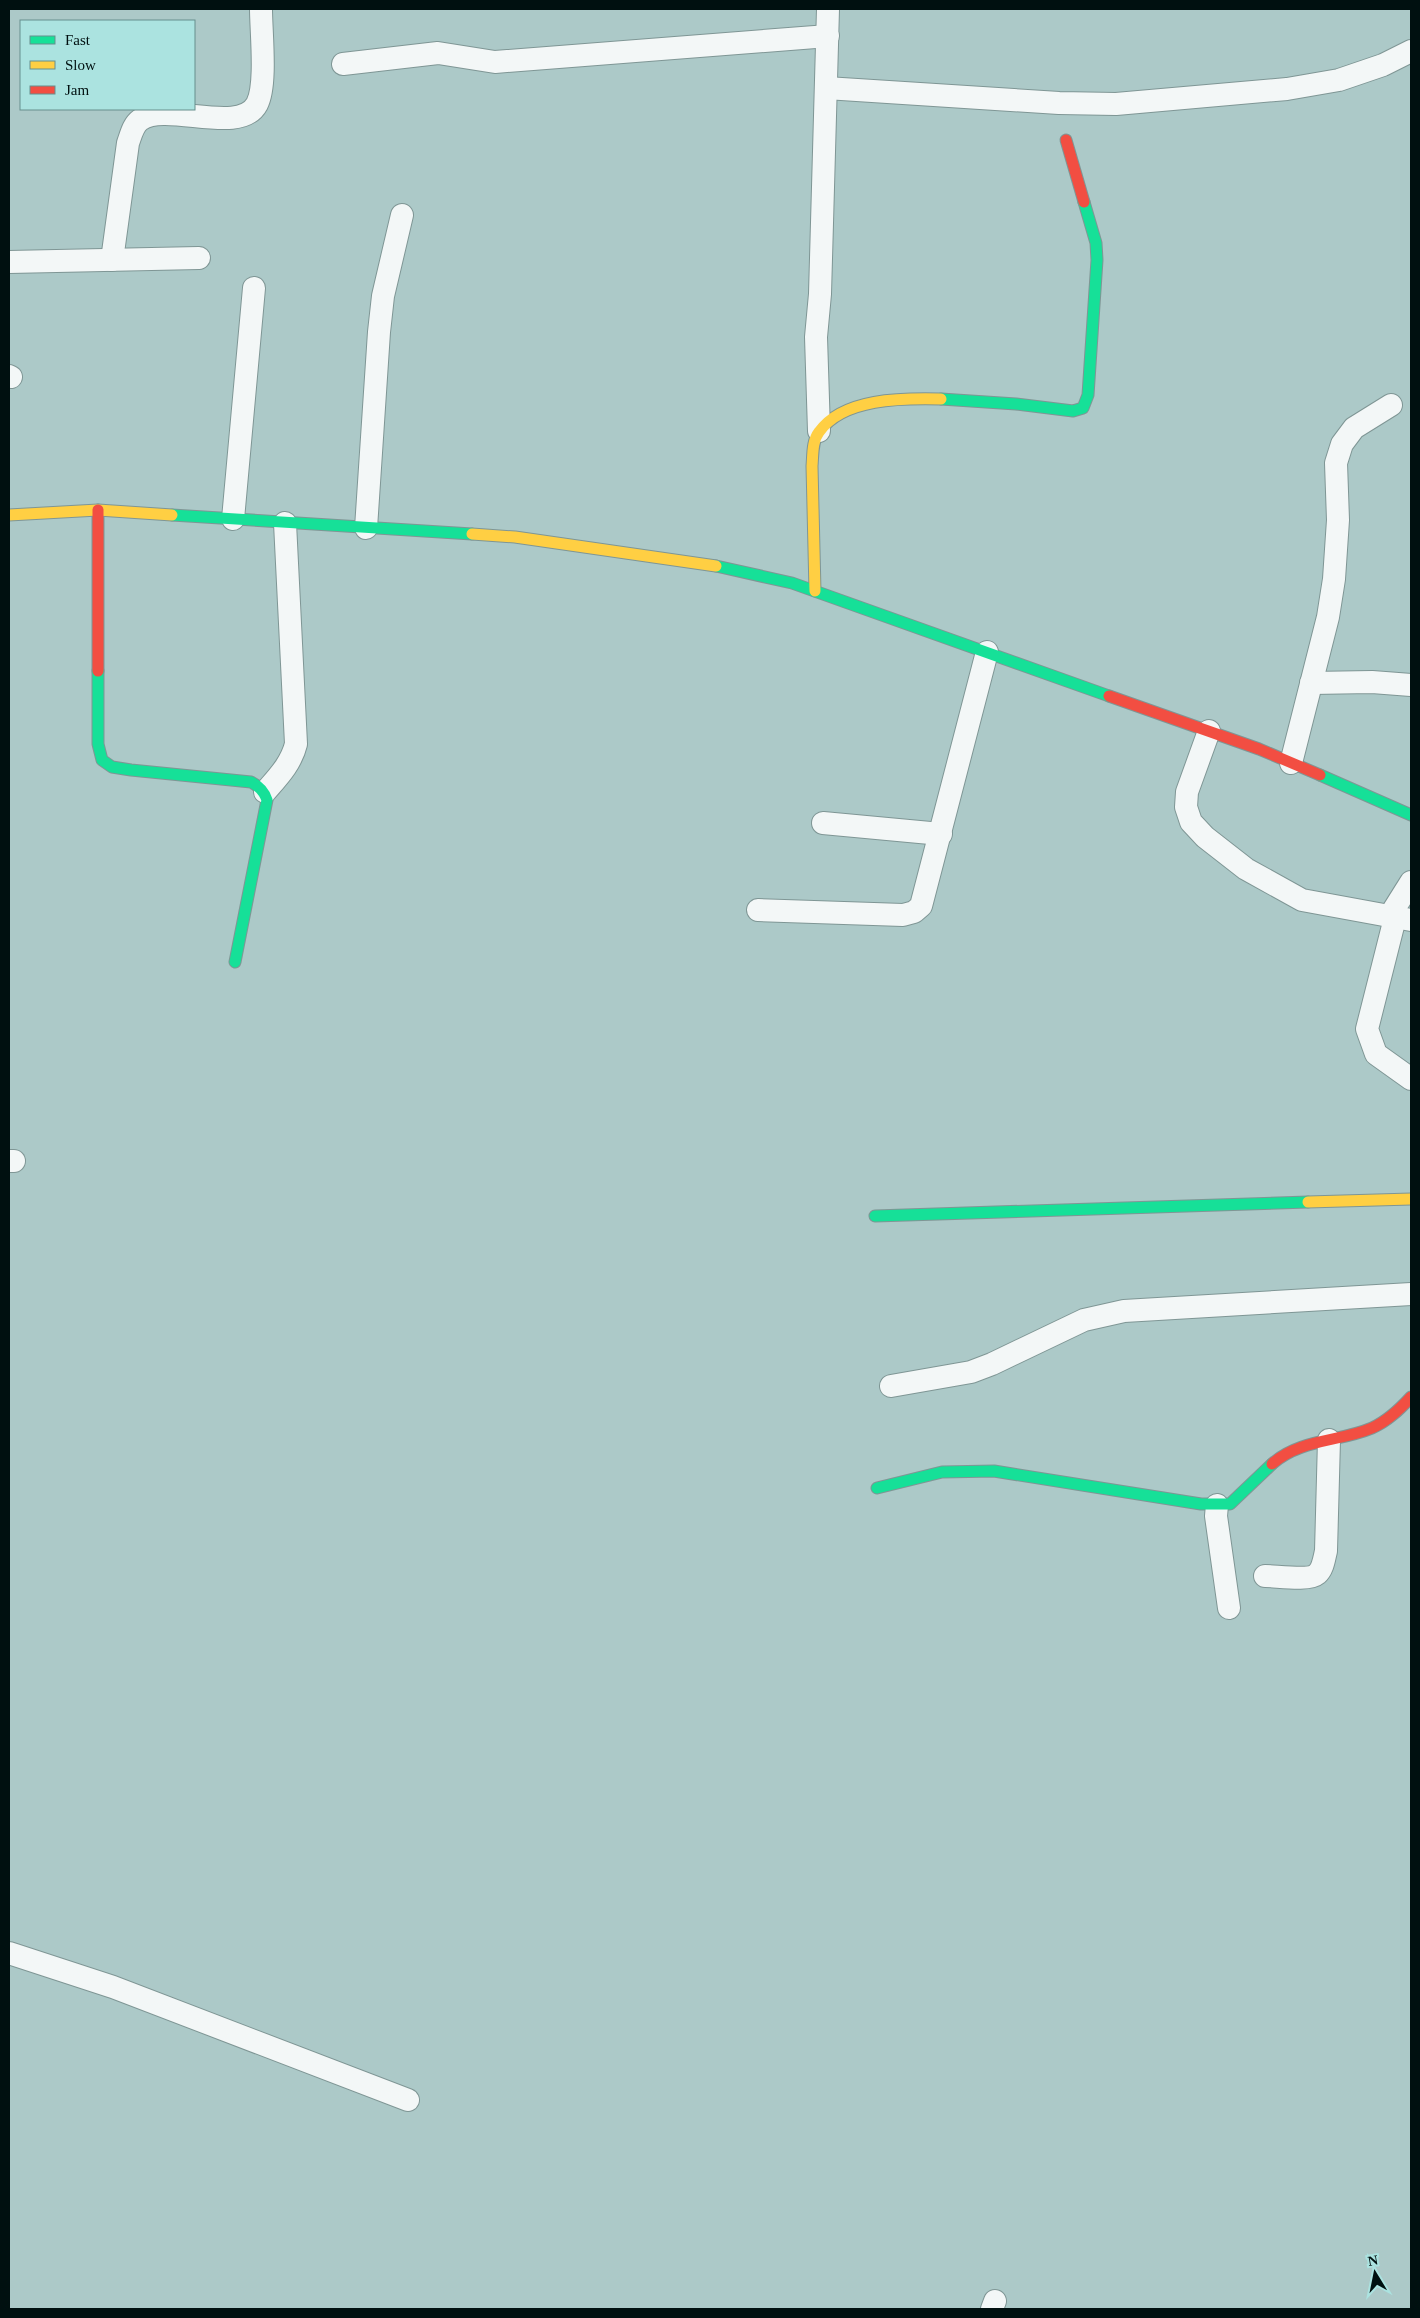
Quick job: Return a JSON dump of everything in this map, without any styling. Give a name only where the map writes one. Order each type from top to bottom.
[{"type":"street","points":[[112,260],[128,143],[133,129],[141,120],[154,115],[235,118],[249,113],[257,104],[262,88],[261,9]]},
{"type":"street","points":[[815,591],[813,454],[819,431],[816,337],[828,9]]},
{"type":"street","points":[[343,64],[438,53],[495,62],[828,36]]},
{"type":"street","points":[[826,88],[1059,103],[1116,104],[1278,90],[1339,80],[1383,65],[1411,51]]},
{"type":"street","points":[[819,431],[833,416],[864,404],[898,400],[986,401],[1073,412],[1083,408],[1088,395],[1098,260],[1096,243],[1066,140]]},
{"type":"street","points":[[366,528],[383,296],[402,215]]},
{"type":"street","points":[[9,262],[199,258]]},
{"type":"street","points":[[233,519],[254,288]]},
{"type":"street","points":[[1291,763],[1328,617],[1334,579],[1338,520],[1336,463],[1342,444],[1354,428],[1391,405]]},
{"type":"street","points":[[98,510],[98,744],[102,760],[112,767],[131,770],[251,782],[259,785],[265,792],[267,800],[236,962]]},
{"type":"street","points":[[9,515],[98,510],[514,537],[707,564],[792,583],[987,652],[1208,731],[1291,763],[1411,815]]},
{"type":"street","points":[[265,792],[288,766],[293,757],[296,744],[285,523]]},
{"type":"street","points":[[758,910],[903,915],[914,912],[921,906],[987,652]]},
{"type":"street","points":[[1311,683],[1372,682],[1411,685]]},
{"type":"street","points":[[1208,731],[1187,792],[1186,807],[1191,822],[1205,837],[1246,869],[1302,900],[1398,919]]},
{"type":"street","points":[[823,823],[941,834]]},
{"type":"street","points":[[1411,882],[1398,919],[1367,1029],[1370,1042],[1376,1054],[1411,1079]]},
{"type":"street","points":[[875,1216],[1411,1200]]},
{"type":"street","points":[[891,1386],[970,1372],[992,1364],[1084,1320],[1099,1315],[1124,1311],[1411,1294]]},
{"type":"street","points":[[877,1488],[942,1472],[963,1470],[994,1471],[1217,1505],[1230,1504],[1239,1498],[1264,1469],[1281,1456],[1297,1448],[1370,1430],[1385,1423],[1398,1413],[1411,1397]]},
{"type":"street","points":[[1265,1576],[1308,1577],[1317,1574],[1322,1566],[1326,1551],[1329,1440]]},
{"type":"street","points":[[1217,1505],[1216,1516],[1228,1608]]},
{"type":"street","points":[[9,1953],[113,1987],[408,2100]]},
{"type":"traffic: fast","points":[[941,399],[1016,404],[1073,411],[1083,408],[1088,395],[1097,260],[1096,243],[1084,202]]},
{"type":"traffic: fast","points":[[172,515],[472,534]]},
{"type":"traffic: fast","points":[[716,566],[792,583],[1109,696]]},
{"type":"traffic: fast","points":[[98,671],[98,744],[102,760],[112,767],[131,770],[251,782],[261,789],[266,797],[267,800],[235,962]]},
{"type":"traffic: fast","points":[[1320,775],[1411,815]]},
{"type":"traffic: fast","points":[[875,1216],[1308,1202]]},
{"type":"traffic: fast","points":[[877,1488],[942,1472],[994,1471],[1201,1504],[1230,1504],[1272,1464]]},
{"type":"traffic: slow","points":[[815,591],[812,466],[814,444],[819,432],[843,412],[858,406],[892,400],[941,399]]},
{"type":"traffic: slow","points":[[9,515],[98,510],[172,515]]},
{"type":"traffic: slow","points":[[472,534],[515,537],[716,566]]},
{"type":"traffic: slow","points":[[1308,1202],[1411,1199]]},
{"type":"traffic: jam","points":[[1066,140],[1084,202]]},
{"type":"traffic: jam","points":[[98,510],[98,671]]},
{"type":"traffic: jam","points":[[1109,696],[1259,749],[1320,775]]},
{"type":"traffic: jam","points":[[1272,1464],[1283,1456],[1307,1445],[1359,1433],[1372,1428],[1388,1418],[1411,1397]]}]
